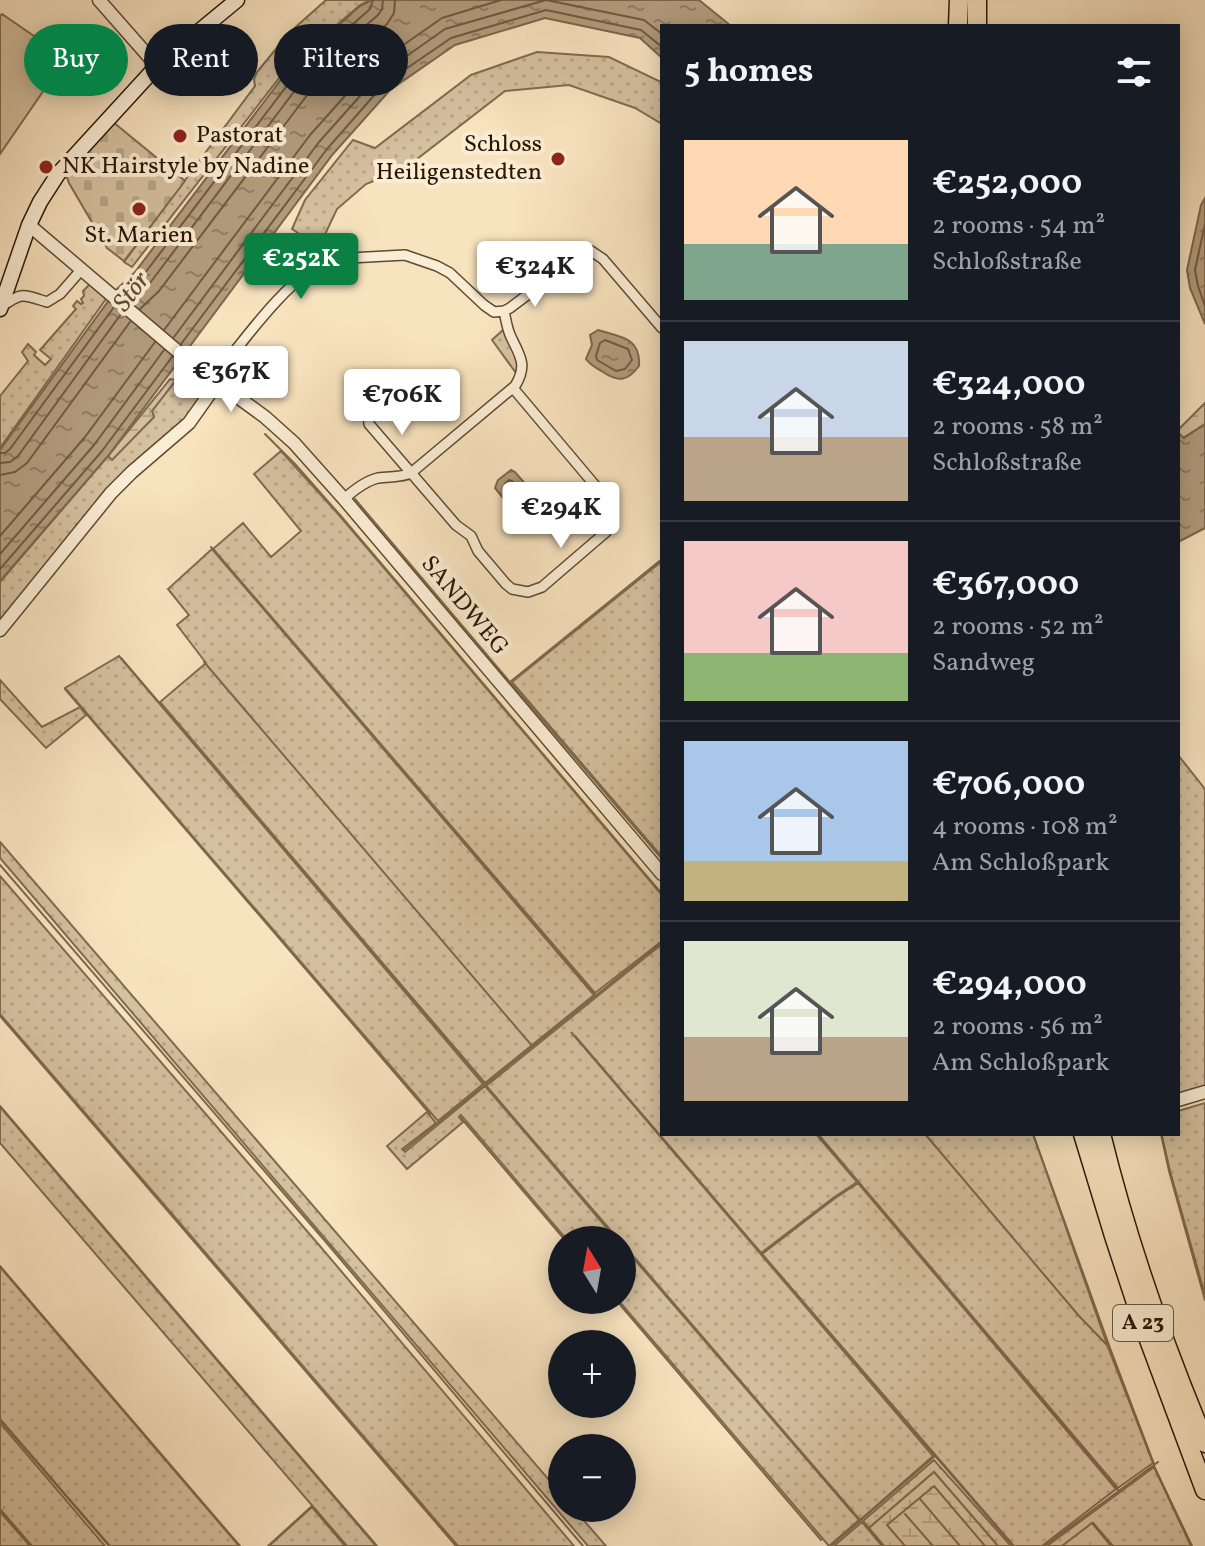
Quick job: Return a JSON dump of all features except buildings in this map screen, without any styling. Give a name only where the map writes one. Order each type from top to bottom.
[{"type":"highway","points":[[958,24],[959,0]]},
{"type":"highway","points":[[977,0],[977,24]]},
{"type":"highway","name":"A 23","points":[[1098,1146],[1174,1370],[1205,1443]]},
{"type":"highway","name":"A 23","points":[[1098,1146],[1142,1321],[1205,1490]]},
{"type":"main road","points":[[208,24],[237,0]]},
{"type":"main road","points":[[1,308],[40,202],[58,174],[144,80]]},
{"type":"street","points":[[99,0],[144,51]]},
{"type":"street","name":"SANDWEG","points":[[29,225],[191,363],[275,425],[344,499],[660,872]]},
{"type":"street","points":[[0,630],[111,493],[189,423],[215,380],[281,298],[306,273],[320,264],[331,259],[405,255],[454,276],[494,312],[504,311],[588,251],[600,256],[660,326]]},
{"type":"street","points":[[1,308],[18,295],[47,302],[60,294],[81,270]]},
{"type":"street","points":[[344,499],[375,479],[411,473],[513,388],[519,377],[521,357],[510,335],[504,311]]},
{"type":"street","points":[[368,413],[369,424],[456,525],[471,536],[478,551],[506,584],[522,592],[533,592],[602,537],[610,522],[610,507],[513,388]]},
{"type":"street","points":[[1180,1099],[1205,1092]]},
{"type":"green space","points":[[326,0],[370,0],[338,24],[299,24]]},
{"type":"green space","points":[[2,14],[24,29],[24,96],[40,96],[0,154]]},
{"type":"green space","points":[[274,51],[274,85],[132,267],[124,262],[248,96],[258,96],[258,71]]},
{"type":"green space","points":[[537,52],[609,57],[660,82],[660,123],[635,108],[569,85],[505,91],[404,169],[366,184],[337,209],[319,247],[292,229],[305,200],[353,140],[375,148],[471,75]]},
{"type":"green space","points":[[113,122],[185,181],[124,261],[107,248],[67,177]]},
{"type":"green space","points":[[90,284],[106,299],[0,448],[0,396],[28,361],[22,352],[28,344],[45,365],[51,359],[40,350],[76,309],[73,306],[77,301],[83,303],[83,291]]},
{"type":"green space","points":[[503,330],[517,356],[516,373],[492,340]]},
{"type":"green space","points":[[192,371],[206,387],[197,408],[131,473],[0,625],[0,582],[108,456],[112,459],[154,417],[152,411],[176,380]]},
{"type":"green space","points":[[170,379],[176,380],[152,411],[154,417],[112,460],[108,456]]},
{"type":"green space","points":[[1205,403],[1205,424],[1183,438],[1180,428]]},
{"type":"green space","points":[[281,451],[660,893],[660,943],[595,993],[213,549],[243,523],[271,557],[301,531],[254,474]]},
{"type":"green space","points":[[212,549],[594,995],[485,1083],[160,702],[206,663],[177,625],[189,615],[168,589]]},
{"type":"green space","points":[[660,563],[660,855],[512,682]]},
{"type":"green space","points":[[119,656],[483,1084],[438,1121],[65,688]]},
{"type":"green space","points":[[0,680],[42,727],[80,707],[86,715],[46,748],[0,699]]},
{"type":"green space","points":[[1180,758],[1205,789],[1205,1086],[1180,1093]]},
{"type":"green space","points":[[0,842],[548,1479],[548,1499],[0,858]]},
{"type":"green space","points":[[0,876],[319,1245],[548,1515],[548,1522],[554,1522],[574,1546],[458,1546],[0,1014]]},
{"type":"green space","points":[[660,946],[660,1136],[571,1032],[933,1456],[860,1520],[636,1259],[636,1226],[607,1226],[486,1086]]},
{"type":"green space","points":[[485,1086],[605,1226],[555,1226],[461,1115],[459,1117],[463,1122],[407,1169],[387,1146],[427,1112],[436,1123],[402,1149],[405,1152]]},
{"type":"green space","points":[[1205,1103],[1205,1295],[1162,1136],[1180,1136],[1180,1110]]},
{"type":"green space","points":[[0,1107],[376,1546],[347,1546],[0,1143]]},
{"type":"green space","points":[[660,1136],[818,1136],[857,1182],[761,1253]]},
{"type":"green space","points":[[820,1136],[1034,1136],[1108,1347],[1153,1463],[1118,1488]]},
{"type":"green space","points":[[858,1183],[1116,1489],[1042,1546],[1014,1546],[762,1254]]},
{"type":"green space","points":[[636,1261],[859,1520],[829,1546],[630,1314],[636,1314]]},
{"type":"green space","points":[[0,1267],[239,1546],[110,1546],[0,1419]]},
{"type":"green space","points":[[0,1423],[105,1546],[32,1546],[0,1509]]},
{"type":"green space","points":[[934,1460],[1011,1546],[998,1546],[934,1472],[869,1528],[863,1521]]},
{"type":"green space","points":[[1154,1467],[1191,1546],[1113,1546],[1093,1523],[1062,1546],[1047,1546]]},
{"type":"green space","points":[[934,1472],[998,1546],[884,1546],[869,1528]]},
{"type":"green space","points":[[312,1507],[345,1546],[269,1546]]},
{"type":"green space","points":[[0,1512],[30,1546],[0,1546]]},
{"type":"green space","points":[[567,1522],[585,1522],[606,1546],[588,1546]]},
{"type":"green space","points":[[862,1522],[882,1546],[834,1546]]},
{"type":"green space","points":[[1092,1523],[1111,1546],[1062,1546]]},
{"type":"water","points":[[372,0],[699,0],[729,24],[660,24],[660,56],[640,38],[545,18],[455,45],[408,78],[408,24],[340,24]]},
{"type":"water","name":"Stör","points":[[274,89],[274,96],[385,96],[333,154],[108,456],[0,581],[0,450],[117,289],[135,272]]},
{"type":"water","points":[[1205,198],[1205,324],[1190,288],[1187,270]]},
{"type":"water","points":[[598,330],[628,340],[637,349],[639,366],[630,375],[622,379],[613,378],[586,359],[592,345],[590,335]]},
{"type":"water","points":[[1205,424],[1205,528],[1180,541],[1180,435],[1184,438]]},
{"type":"water","points":[[511,470],[541,502],[544,511],[535,522],[521,520],[495,488],[498,480]]},
{"type":"waterway","points":[[265,434],[340,515],[660,892]]},
{"type":"waterway","points":[[355,499],[509,681]]},
{"type":"waterway","points":[[211,547],[595,995]]},
{"type":"waterway","points":[[660,561],[510,682],[660,857]]},
{"type":"waterway","points":[[121,658],[606,1226]]},
{"type":"waterway","points":[[204,662],[533,1047]]},
{"type":"waterway","points":[[65,689],[430,1114]]},
{"type":"waterway","points":[[0,865],[583,1546]]},
{"type":"waterway","points":[[404,1150],[660,944]]},
{"type":"waterway","points":[[0,1016],[456,1546]]},
{"type":"waterway","points":[[575,1036],[660,1135]]},
{"type":"waterway","points":[[0,1106],[377,1546]]},
{"type":"waterway","points":[[461,1118],[553,1226]]},
{"type":"waterway","points":[[661,1136],[935,1456]]},
{"type":"waterway","points":[[819,1136],[1118,1490]]},
{"type":"waterway","points":[[927,1136],[1107,1345]]},
{"type":"waterway","points":[[1034,1136],[1154,1464]]},
{"type":"waterway","points":[[1161,1136],[1205,1300]]},
{"type":"waterway","points":[[763,1253],[858,1183]]},
{"type":"waterway","points":[[636,1260],[853,1513]]},
{"type":"waterway","points":[[0,1266],[240,1546]]},
{"type":"waterway","points":[[628,1314],[821,1540]]},
{"type":"waterway","points":[[0,1420],[109,1546]]},
{"type":"waterway","points":[[831,1546],[935,1456],[1013,1546]]},
{"type":"waterway","points":[[1044,1546],[1158,1462]]},
{"type":"waterway","points":[[1154,1466],[1192,1546]]},
{"type":"waterway","points":[[905,1546],[887,1525],[934,1486],[985,1546]]},
{"type":"waterway","points":[[920,1499],[960,1546]]},
{"type":"waterway","points":[[268,1546],[312,1506],[346,1546]]},
{"type":"waterway","points":[[0,1510],[31,1546]]},
{"type":"waterway","points":[[905,1514],[933,1546]]},
{"type":"waterway","points":[[1093,1523],[1112,1546]]},
{"type":"waterway","points":[[866,1526],[883,1546]]},
{"type":"place","name":"Pastorat","points":[[180,136]]},
{"type":"place","name":"Schloss Heiligenstedten","points":[[558,159]]},
{"type":"place","name":"NK Hairstyle by Nadine","points":[[46,167]]},
{"type":"place","name":"St. Marien","points":[[139,209]]}]
